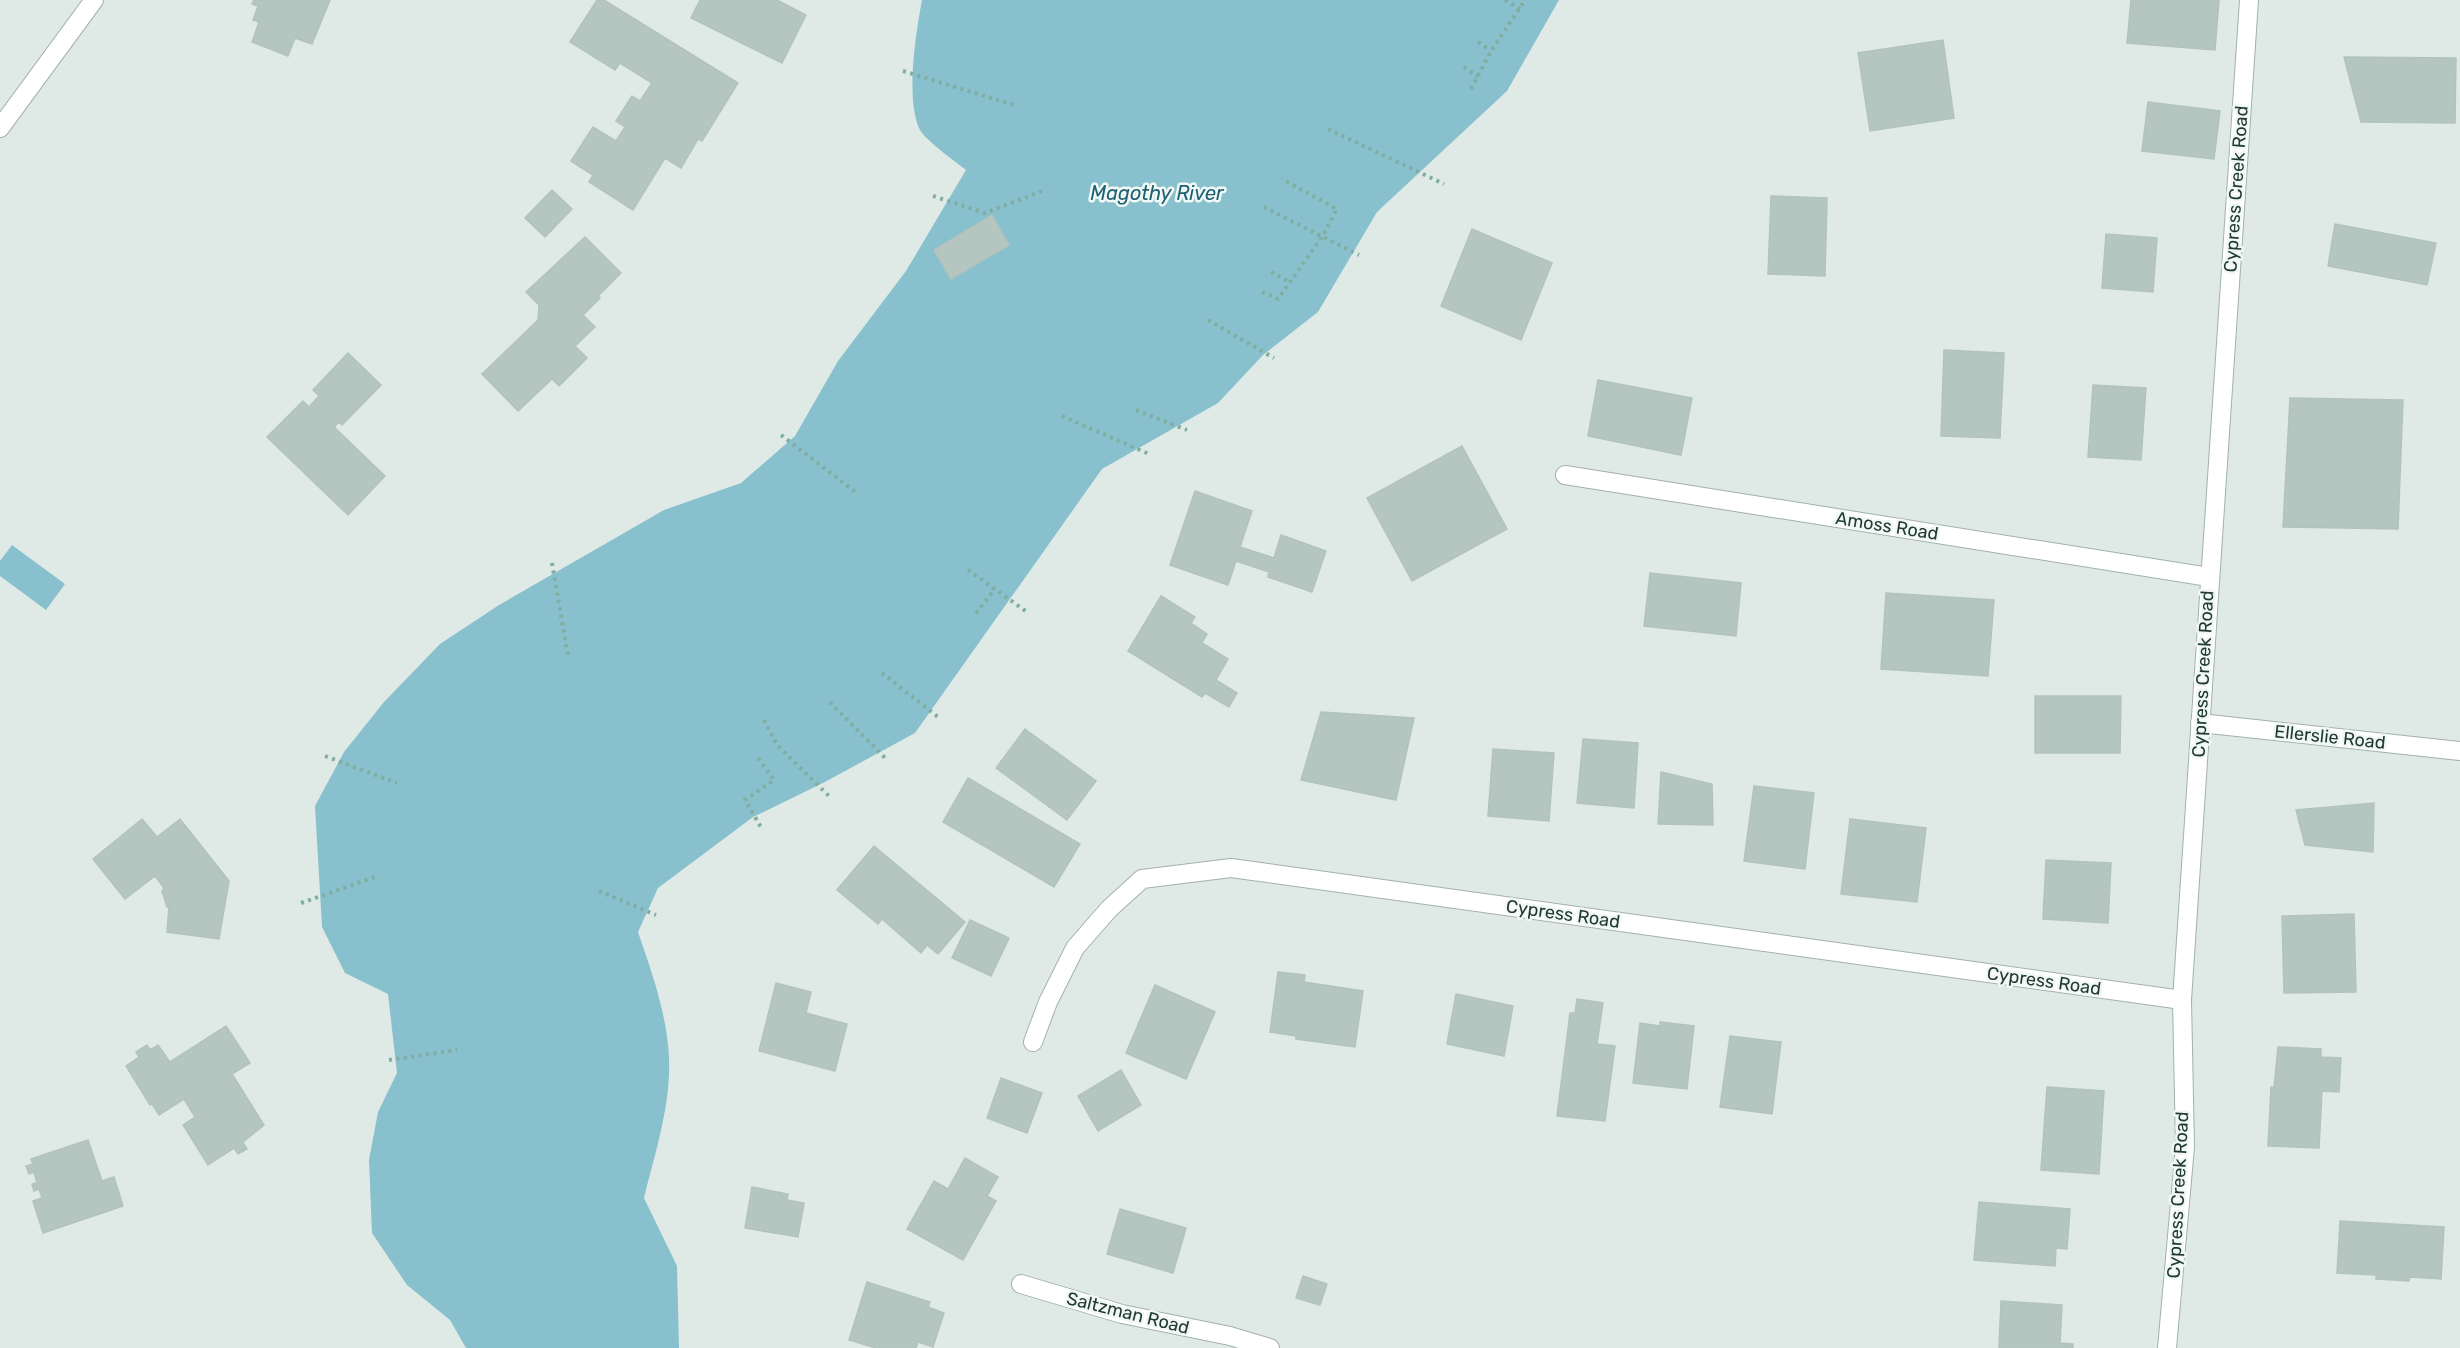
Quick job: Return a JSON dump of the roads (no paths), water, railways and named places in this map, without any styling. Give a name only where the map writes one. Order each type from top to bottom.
[{"type":"street","points":[[0,128],[94,0]]},
{"type":"street","name":"Cypress Creek Road","points":[[2167,1348],[2185,1147],[2181,1000],[2250,0]]},
{"type":"street","name":"Amoss Road","points":[[1565,474],[2209,577]]},
{"type":"street","name":"Ellerslie Road","points":[[2200,723],[2460,751]]},
{"type":"street","name":"Cypress Road","points":[[1033,1042],[1048,1002],[1075,948],[1109,909],[1142,879],[1231,868],[2181,1000]]},
{"type":"street","name":"Saltzman Road","points":[[1021,1284],[1122,1314],[1230,1336],[1270,1348]]},
{"type":"water","name":"Magothy River","points":[[922,0],[1559,0],[1507,91],[1377,212],[1318,312],[1263,355],[1218,403],[1102,469],[915,733],[823,783],[753,817],[658,888],[638,932],[662,1010],[668,1042],[669,1076],[661,1129],[644,1198],[677,1266],[679,1348],[466,1348],[450,1320],[407,1285],[372,1233],[369,1160],[378,1112],[397,1073],[388,994],[345,973],[322,927],[315,806],[344,752],[384,702],[440,644],[499,605],[664,510],[741,483],[795,436],[838,361],[906,271],[966,170],[923,134],[916,117],[912,85]]},
{"type":"water","points":[[12,545],[65,584],[46,610],[0,576],[0,561]]}]
